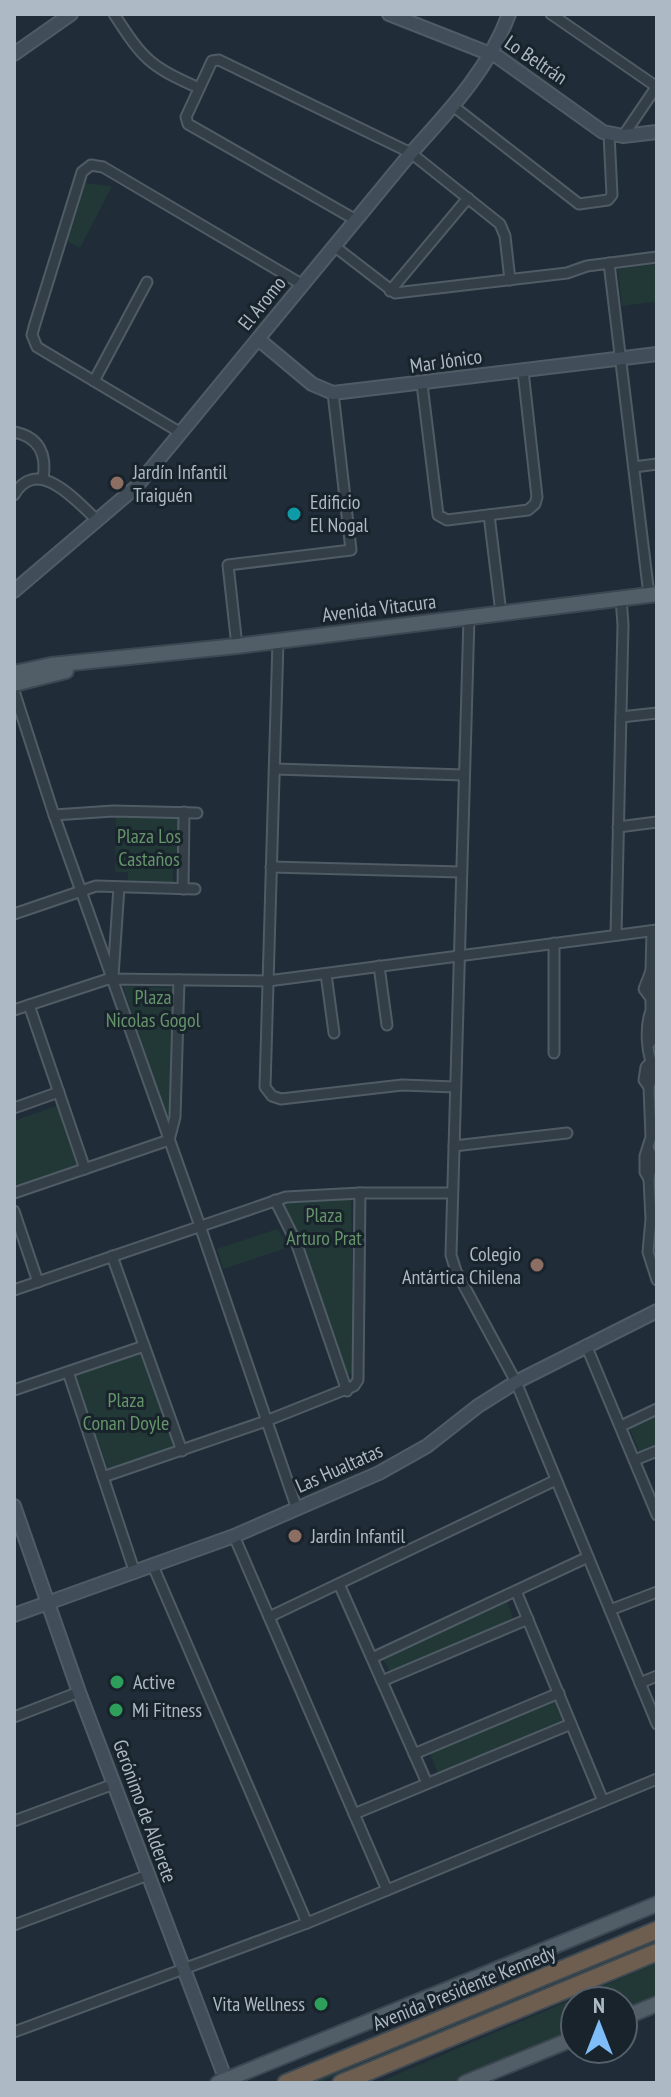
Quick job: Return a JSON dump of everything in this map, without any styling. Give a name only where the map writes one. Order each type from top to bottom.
[{"type":"highway","name":"Avenida Presidente Kennedy","points":[[286,2083],[657,1930]]},
{"type":"highway","name":"Avenida Presidente Kennedy","points":[[341,2083],[657,1952]]},
{"type":"main road","name":"Avenida Vitacura","points":[[14,673],[51,665],[237,646],[653,594]]},
{"type":"main road","name":"Avenida Vitacura","points":[[14,684],[106,661]]},
{"type":"main road","points":[[224,2082],[657,1904]]},
{"type":"main road","points":[[465,2083],[559,2045]]},
{"type":"street","points":[[14,54],[71,14]]},
{"type":"street","points":[[114,14],[139,52],[154,66],[199,88]]},
{"type":"street","name":"Lo Beltrán","points":[[389,14],[492,54],[609,134],[623,136],[657,132]]},
{"type":"street","name":"El Aromo","points":[[14,591],[136,487],[453,106],[492,54],[509,14]]},
{"type":"street","points":[[551,14],[657,86],[623,136]]},
{"type":"street","points":[[356,220],[188,124],[186,117],[212,61],[219,60],[411,153],[503,229],[510,280]]},
{"type":"street","points":[[453,106],[579,204],[608,200],[612,195],[609,134]]},
{"type":"street","points":[[181,433],[37,347],[32,335],[78,180],[91,165],[103,167],[303,285]]},
{"type":"street","points":[[390,291],[468,198]]},
{"type":"street","points":[[334,246],[390,291],[401,293],[567,273],[609,263],[657,257]]},
{"type":"street","points":[[609,263],[653,594]]},
{"type":"street","points":[[94,381],[147,282]]},
{"type":"street","points":[[237,646],[228,565],[351,550],[333,393],[312,384],[258,339]]},
{"type":"street","name":"Mar Jónico","points":[[333,393],[657,354]]},
{"type":"street","points":[[422,384],[438,515],[447,520],[528,510],[536,501],[523,371]]},
{"type":"street","points":[[14,432],[25,434],[41,447],[45,460],[43,479]]},
{"type":"street","points":[[634,467],[657,464]]},
{"type":"street","points":[[14,495],[33,480],[43,479],[58,486],[98,521]]},
{"type":"street","points":[[489,515],[501,613]]},
{"type":"street","points":[[616,935],[621,598]]},
{"type":"street","points":[[469,617],[450,1244],[456,1271],[516,1382],[657,1724]]},
{"type":"street","points":[[278,641],[264,1083],[272,1096],[281,1099],[402,1085],[455,1087]]},
{"type":"street","points":[[14,691],[54,815],[297,1509]]},
{"type":"street","points":[[621,717],[657,713]]},
{"type":"street","points":[[275,769],[464,775]]},
{"type":"street","points":[[54,815],[113,811],[197,813]]},
{"type":"street","points":[[183,889],[184,812]]},
{"type":"street","points":[[618,827],[657,822]]},
{"type":"street","points":[[271,867],[461,872]]},
{"type":"street","points":[[14,914],[96,886],[195,889]]},
{"type":"street","points":[[113,979],[119,887]]},
{"type":"street","points":[[14,1010],[113,979],[268,981],[655,931],[651,971],[656,976],[650,997],[654,1019],[650,1063],[655,1068],[649,1087],[652,1112],[649,1146],[653,1158],[649,1179],[651,1219],[648,1252],[657,1280]]},
{"type":"street","points":[[554,943],[554,1053]]},
{"type":"street","points":[[379,966],[387,1025]]},
{"type":"street","points":[[326,974],[334,1033]]},
{"type":"street","points":[[169,1140],[175,1117],[179,980]]},
{"type":"street","points":[[29,1005],[85,1169]]},
{"type":"street","points":[[14,1108],[59,1092]]},
{"type":"street","points":[[454,1146],[567,1133]]},
{"type":"street","points":[[14,1193],[169,1140]]},
{"type":"street","points":[[103,1477],[347,1391],[358,1380],[360,1193]]},
{"type":"street","points":[[14,1290],[286,1197],[452,1193]]},
{"type":"street","points":[[275,1200],[296,1242],[347,1391]]},
{"type":"street","points":[[14,1211],[38,1282]]},
{"type":"street","points":[[649,1242],[657,1254]]},
{"type":"street","points":[[112,1256],[182,1451]]},
{"type":"street","name":"Las Hualtatas","points":[[14,1615],[234,1536],[410,1457],[516,1382],[657,1311]]},
{"type":"street","points":[[586,1345],[657,1515]]},
{"type":"street","points":[[14,1390],[144,1346]]},
{"type":"street","points":[[68,1372],[135,1573]]},
{"type":"street","points":[[621,1426],[657,1409]]},
{"type":"street","points":[[635,1460],[657,1451]]},
{"type":"street","points":[[269,1617],[556,1480]]},
{"type":"street","name":"Gerónimo de Alderete","points":[[14,1506],[79,1692],[224,2082]]},
{"type":"street","points":[[234,1536],[387,1890]]},
{"type":"street","points":[[372,1658],[588,1557]]},
{"type":"street","points":[[153,1566],[307,1923]]},
{"type":"street","points":[[339,1584],[427,1783]]},
{"type":"street","points":[[516,1591],[603,1801]]},
{"type":"street","points":[[610,1610],[657,1592]]},
{"type":"street","points":[[382,1681],[528,1619]]},
{"type":"street","points":[[640,1683],[657,1676]]},
{"type":"street","points":[[14,1717],[79,1692]]},
{"type":"street","points":[[414,1754],[559,1693]]},
{"type":"street","points":[[354,1814],[571,1724]]},
{"type":"street","points":[[14,2032],[307,1923],[657,1779]]},
{"type":"street","points":[[14,1821],[114,1784]]},
{"type":"street","points":[[14,1925],[148,1875]]},
{"type":"green space","points":[[83,183],[112,186],[80,248],[65,240]]},
{"type":"green space","points":[[657,264],[657,301],[622,306],[618,269]]},
{"type":"green space","name":"Plaza Los Castaños","points":[[116,815],[181,816],[180,868],[173,869],[173,883],[128,882],[128,872],[115,872]]},
{"type":"green space","name":"Plaza Nicolas Gogol","points":[[123,986],[174,988],[170,1128]]},
{"type":"green space","points":[[59,1105],[80,1165],[16,1188],[14,1121]]},
{"type":"green space","name":"Plaza Arturo Prat","points":[[351,1196],[354,1373],[345,1375],[277,1201]]},
{"type":"green space","points":[[277,1229],[290,1247],[223,1269],[217,1249]]},
{"type":"green space","name":"Plaza Conan Doyle","points":[[143,1351],[177,1449],[109,1472],[75,1375]]},
{"type":"green space","points":[[657,1413],[657,1445],[640,1453],[628,1425]]},
{"type":"green space","points":[[505,1597],[514,1621],[391,1674],[381,1655]]},
{"type":"green space","points":[[554,1698],[564,1725],[439,1775],[428,1750]]},
{"type":"green space","points":[[657,1938],[657,1943],[318,2083],[306,2083]]},
{"type":"green space","points":[[657,1963],[657,1997],[639,2004],[639,1985],[606,1985]]},
{"type":"green space","points":[[559,2005],[559,2037],[450,2083],[377,2083]]},
{"type":"place","name":"Jardín Infantil Traiguén","points":[[117,483]]},
{"type":"place","name":"Edificio El Nogal","points":[[294,514]]},
{"type":"place","name":"Colegio Antártica Chilena","points":[[537,1265]]},
{"type":"place","name":"Jardin Infantil","points":[[295,1536]]},
{"type":"place","name":"Active","points":[[117,1682]]},
{"type":"place","name":"Mi Fitness","points":[[116,1710]]},
{"type":"place","name":"Vita Wellness","points":[[321,2004]]}]
